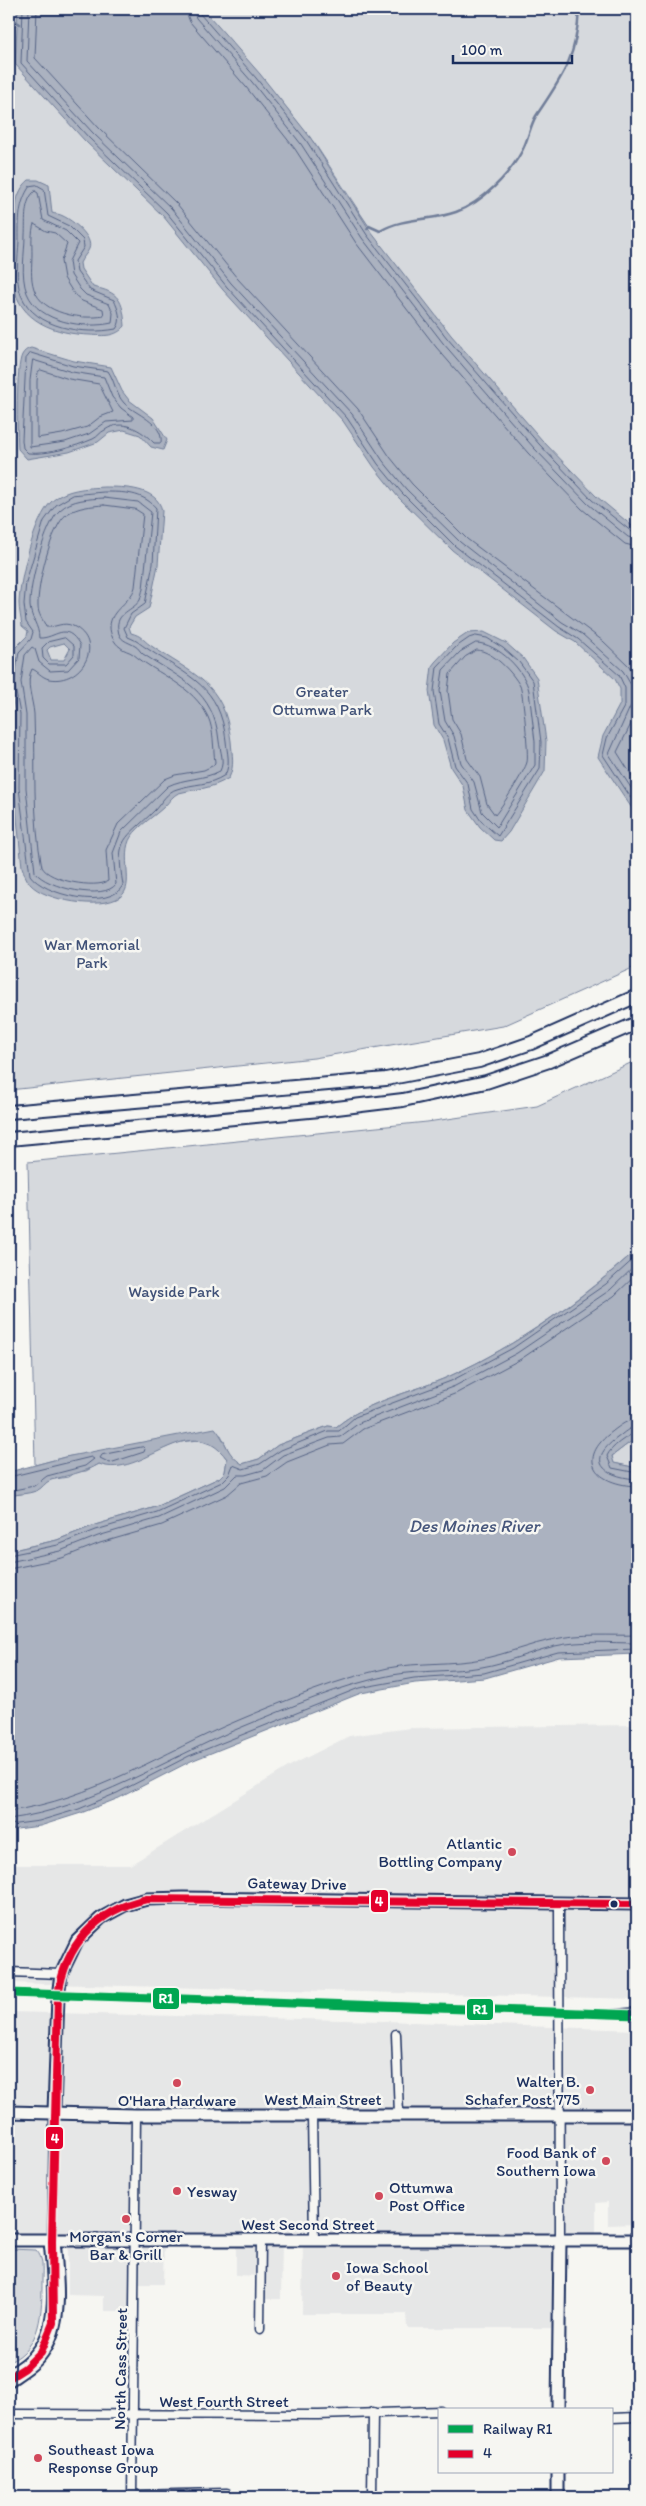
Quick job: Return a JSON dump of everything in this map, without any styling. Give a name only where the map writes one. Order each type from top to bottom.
[{"type":"highway","points":[[9,2368],[27,2356],[36,2346],[43,2330],[46,2316],[46,2271],[52,2241]]},
{"type":"highway","points":[[9,2378],[25,2368],[41,2352],[53,2323],[52,2241]]},
{"type":"main road","points":[[9,1112],[386,1079],[488,1058],[590,1019],[637,996]]},
{"type":"main road","points":[[9,1139],[320,1110],[403,1100],[486,1082],[549,1061],[637,1023]]},
{"type":"main road","name":"Gateway Drive","points":[[54,2112],[61,1974],[77,1941],[101,1918],[125,1905],[147,1899],[637,1904]]},
{"type":"main road","name":"West Main Street","points":[[9,2112],[136,2115],[637,2115]]},
{"type":"main road","name":"West Second Street","points":[[9,2240],[637,2240]]},
{"type":"main road","points":[[558,2408],[560,2240]]},
{"type":"main road","points":[[558,2474],[558,2497]]},
{"type":"street","points":[[559,1903],[560,2240]]},
{"type":"street","points":[[9,1972],[61,1974]]},
{"type":"street","points":[[396,2034],[400,2115]]},
{"type":"street","points":[[52,2241],[54,2112]]},
{"type":"street","name":"North Cass Street","points":[[131,2497],[136,2241],[136,2115]]},
{"type":"street","points":[[312,2115],[314,2240]]},
{"type":"street","points":[[260,2329],[261,2241]]},
{"type":"street","name":"West Fourth Street","points":[[9,2414],[319,2415],[438,2411]]},
{"type":"street","points":[[372,2497],[373,2412]]},
{"type":"street","points":[[614,2418],[637,2417]]},
{"type":"street","points":[[131,2497],[227,2493]]},
{"type":"shaded area","points":[[637,1725],[637,1999],[9,1983],[9,1865],[130,1865],[288,1767],[349,1736],[411,1728]]},
{"type":"shaded area","points":[[9,2012],[385,2021],[637,2030],[637,2224],[608,2225],[608,2202],[596,2203],[596,2240],[560,2240],[558,2328],[407,2328],[406,2314],[302,2314],[303,2241],[282,2241],[281,2299],[263,2299],[263,2276],[236,2275],[236,2241],[164,2241],[163,2284],[135,2284],[135,2311],[104,2311],[104,2296],[68,2295],[68,2241],[9,2240]]},
{"type":"green space","name":"Greater Ottumwa Park","points":[[9,9],[637,9],[637,966],[503,1026],[314,1058],[9,1090]],"holes":[[[277,96],[315,144],[368,225]]]},
{"type":"green space","name":"Wayside Park","points":[[637,1060],[637,1249],[594,1286],[548,1320],[500,1350],[450,1376],[376,1403],[336,1427],[328,1426],[278,1445],[259,1459],[242,1464],[231,1456],[221,1435],[65,1457],[35,1465],[28,1162],[427,1122],[537,1106]]},
{"type":"green space","points":[[637,1437],[637,1468],[613,1463],[612,1456]]},
{"type":"green space","points":[[199,1440],[218,1447],[227,1459],[225,1472],[219,1478],[156,1507],[95,1525],[57,1540],[9,1551],[9,1496],[36,1491],[49,1480],[68,1477],[75,1472],[86,1471],[99,1464],[160,1450],[179,1442]]},
{"type":"green space","points":[[9,2249],[36,2250],[39,2253],[42,2268],[38,2327],[28,2348],[20,2356],[9,2362]]},
{"type":"water","points":[[18,9],[203,9],[260,74],[310,137],[371,232],[451,335],[542,440],[596,496],[637,530],[637,816],[598,757],[603,736],[620,704],[620,689],[615,679],[575,642],[556,631],[452,550],[398,497],[374,467],[343,421],[223,290],[163,216],[85,141],[15,64]]},
{"type":"water","points":[[29,180],[38,180],[49,185],[52,213],[62,215],[72,221],[88,239],[89,249],[80,263],[81,269],[93,287],[114,295],[121,304],[125,326],[118,332],[100,336],[64,332],[41,323],[23,307],[13,283],[14,219],[20,191]]},
{"type":"water","points":[[31,348],[74,361],[111,367],[122,391],[129,400],[153,418],[167,440],[163,450],[151,447],[140,435],[124,430],[109,433],[98,442],[69,452],[27,459],[18,449],[18,386],[22,355]]},
{"type":"water","points":[[104,487],[139,490],[154,497],[159,503],[162,511],[158,565],[149,608],[135,617],[129,627],[131,633],[140,637],[193,673],[214,692],[227,721],[233,764],[229,778],[210,787],[177,794],[161,810],[138,828],[131,837],[126,853],[127,886],[125,892],[120,897],[111,901],[87,903],[74,902],[48,895],[37,890],[25,876],[22,867],[14,789],[15,715],[11,683],[14,649],[27,636],[28,631],[22,626],[19,606],[20,592],[29,549],[39,521],[45,509],[58,497],[76,490]],"holes":[[[64,643],[70,649],[64,660],[51,660],[47,650],[50,647]]]},
{"type":"water","points":[[484,632],[506,643],[523,658],[537,678],[546,741],[545,771],[509,832],[501,841],[494,840],[480,827],[468,810],[463,786],[451,768],[443,740],[434,725],[429,691],[432,666],[435,662],[453,643],[468,633]]},
{"type":"water","name":"Des Moines River","points":[[637,1249],[637,1437],[612,1456],[614,1463],[637,1468],[637,1654],[559,1657],[485,1678],[415,1683],[361,1693],[191,1761],[119,1798],[81,1813],[40,1826],[9,1830],[9,1551],[57,1540],[95,1525],[156,1507],[219,1478],[225,1472],[227,1459],[212,1445],[197,1440],[181,1442],[132,1463],[115,1467],[99,1464],[81,1472],[51,1480],[36,1491],[9,1496],[9,1472],[65,1457],[215,1428],[233,1456],[242,1464],[259,1459],[278,1445],[328,1426],[336,1427],[376,1403],[436,1382],[475,1364],[549,1320],[595,1286]]},
{"type":"waterway","points":[[367,229],[369,226],[380,231],[398,223],[456,212],[476,202],[503,178],[517,160],[536,116],[561,78],[575,41],[579,9]]},
{"type":"waterway","points":[[9,17],[20,24]]},
{"type":"railway","points":[[575,2013],[637,2008]]},
{"type":"rail line","name":"R1","points":[[9,1993],[637,2015]]},
{"type":"transit line","name":"4","points":[[9,2378],[25,2368],[41,2352],[53,2323],[52,2241],[58,1996],[68,1961],[86,1932],[98,1921],[129,1904],[147,1899],[637,1904]]},
{"type":"place","name":"Atlantic Bottling Company","points":[[512,1852]]},
{"type":"place","name":"O'Hara Hardware","points":[[177,2083]]},
{"type":"place","name":"Walter B. Schafer Post 775","points":[[590,2090]]},
{"type":"place","name":"Food Bank of Southern Iowa","points":[[606,2161]]},
{"type":"place","name":"Yesway","points":[[177,2191]]},
{"type":"place","name":"Ottumwa Post Office","points":[[379,2196]]},
{"type":"place","name":"Morgan's Corner Bar & Grill","points":[[126,2219]]},
{"type":"place","name":"Iowa School of Beauty","points":[[336,2276]]},
{"type":"place","name":"Southeast Iowa Response Group","points":[[38,2458]]},
{"type":"park label","name":"War Memorial Park","points":[[92,953]]}]
